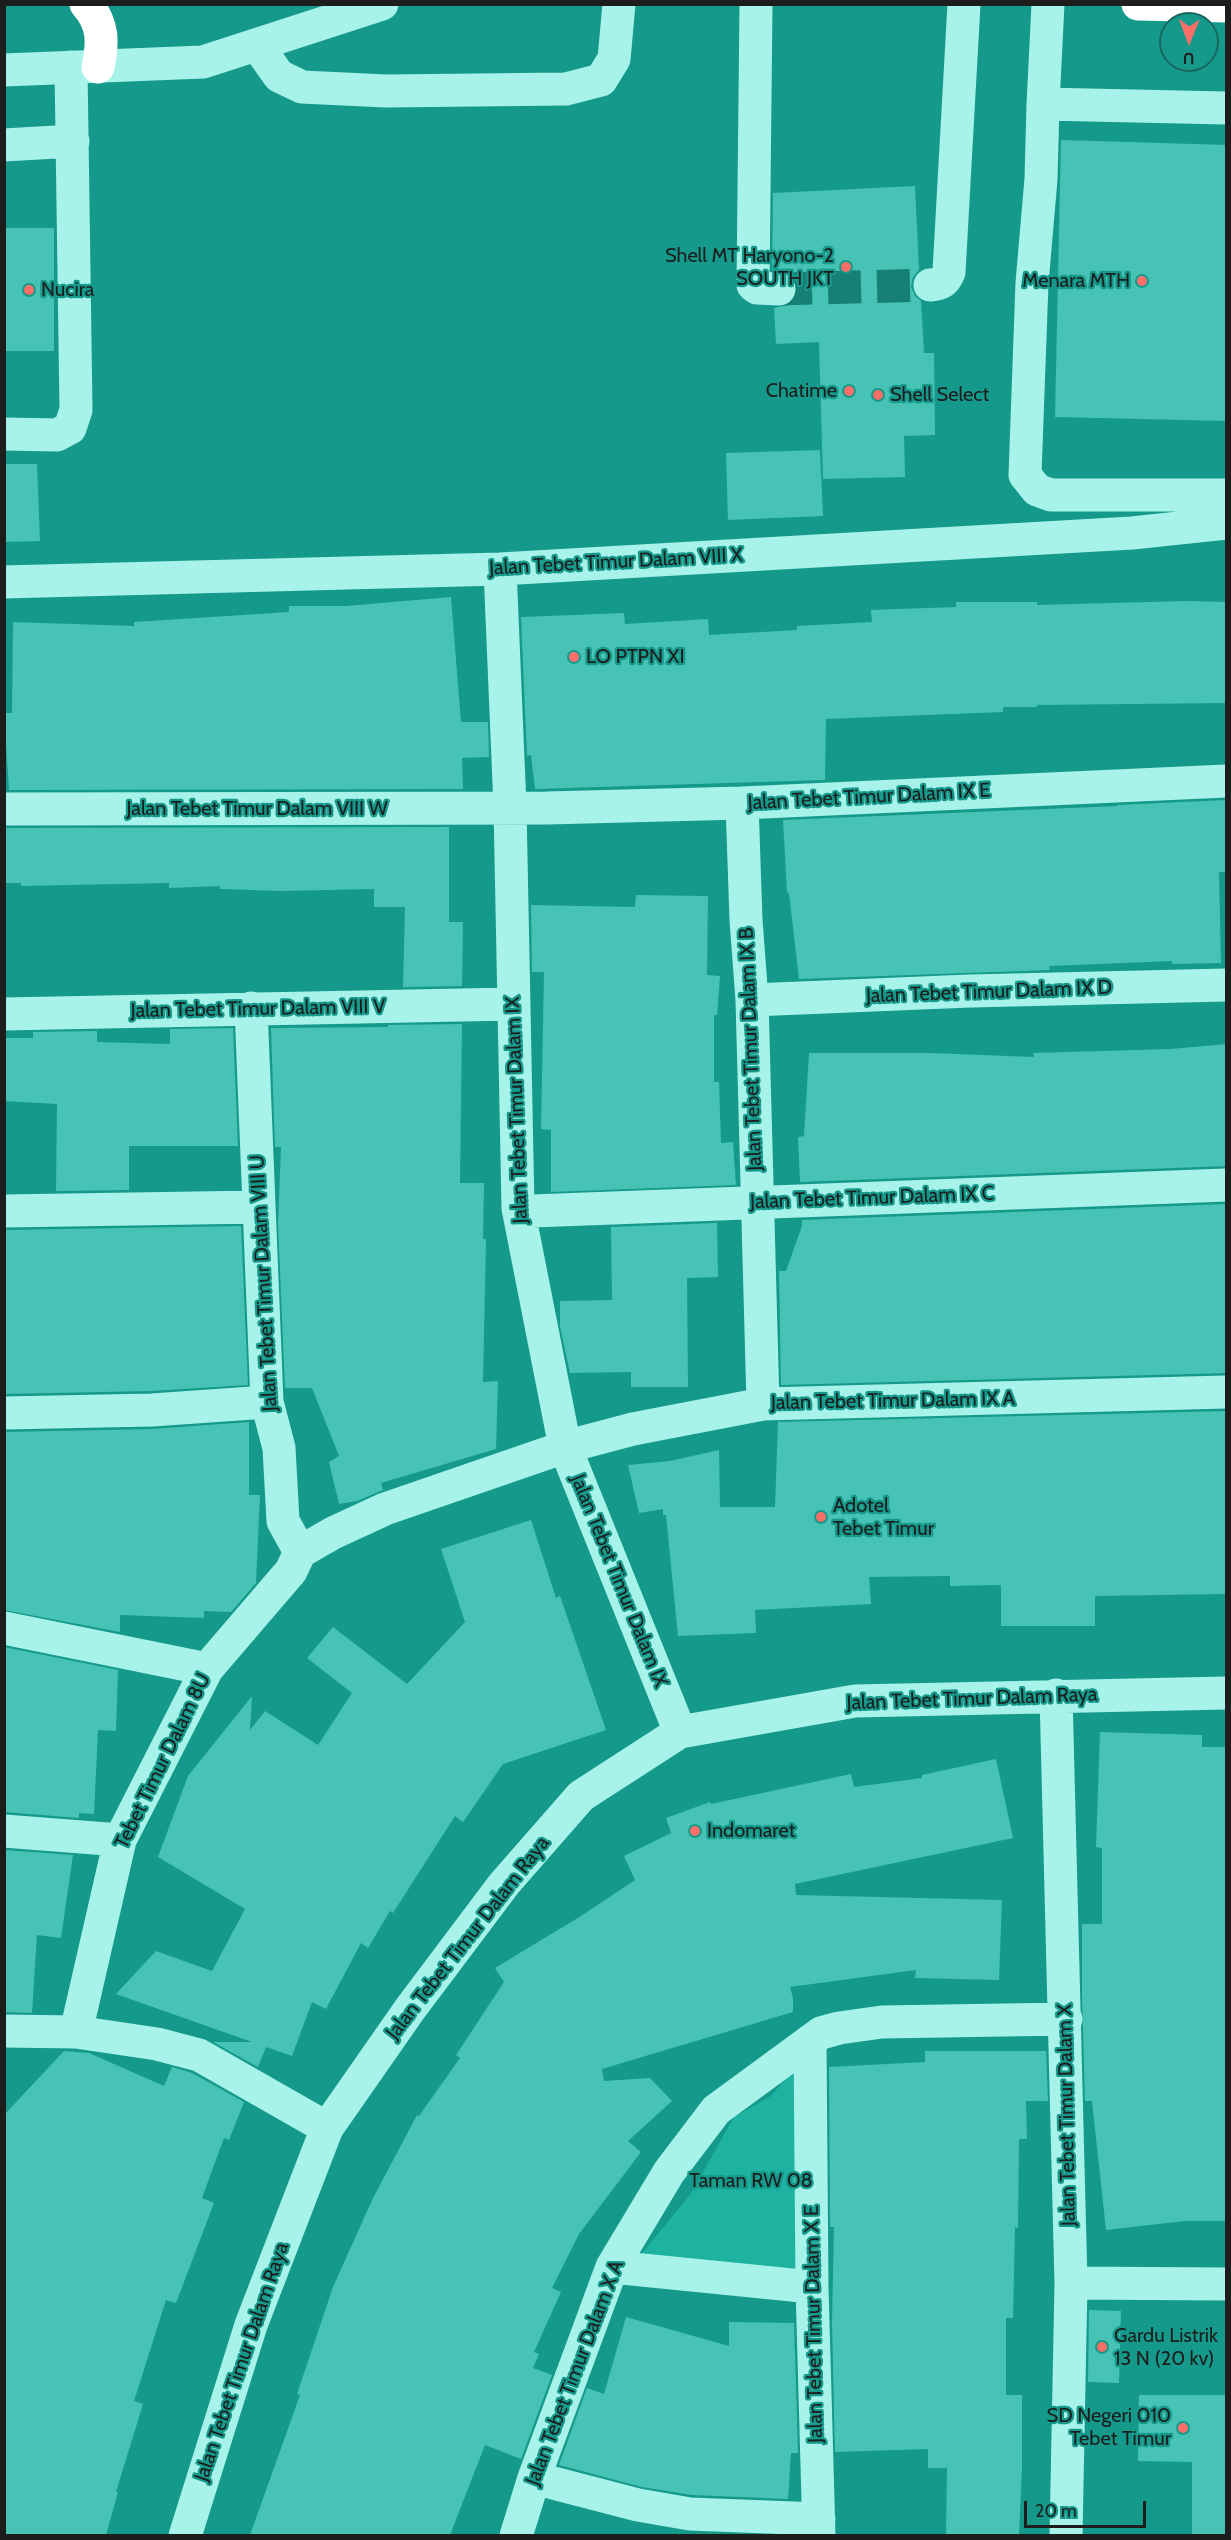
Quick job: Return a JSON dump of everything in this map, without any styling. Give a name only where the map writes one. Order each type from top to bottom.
[{"type":"highway","points":[[85,67],[103,45],[95,14],[86,4]]},
{"type":"highway","points":[[1138,4],[1227,6]]},
{"type":"street","points":[[4,70],[203,62],[382,4]]},
{"type":"street","points":[[257,45],[279,76],[302,87],[386,91],[566,89],[601,81],[614,59],[620,4]]},
{"type":"street","points":[[756,4],[753,285],[758,288],[779,289]]},
{"type":"street","points":[[930,285],[940,285],[949,272],[964,4]]},
{"type":"street","points":[[1048,4],[1041,179],[1032,283],[1025,475],[1037,490],[1051,495],[1227,495]]},
{"type":"street","points":[[4,434],[57,435],[70,428],[76,410],[73,141],[85,67]]},
{"type":"street","points":[[1043,104],[1227,108]]},
{"type":"street","points":[[4,145],[73,141]]},
{"type":"street","name":"Jalan Tebet Timur Dalam VIII X","points":[[4,582],[500,569],[1132,532],[1227,523]]},
{"type":"street","name":"Jalan Tebet Timur Dalam IX","points":[[500,569],[510,807],[512,1004],[518,1208],[565,1447],[680,1732]]},
{"type":"street","name":"Jalan Tebet Timur Dalam IX E","points":[[510,807],[742,803],[1227,781]]},
{"type":"street","name":"Jalan Tebet Timur Dalam IX B","points":[[742,803],[746,920],[753,1000],[763,1404]]},
{"type":"street","name":"Jalan Tebet Timur Dalam VIII W","points":[[4,809],[469,809],[510,807]]},
{"type":"street","name":"Jalan Tebet Timur Dalam IX D","points":[[753,1000],[1227,986]]},
{"type":"street","name":"Jalan Tebet Timur Dalam VIII V","points":[[4,1014],[512,1004]]},
{"type":"street","name":"Jalan Tebet Timur Dalam VIII U","points":[[251,1008],[267,1402],[279,1448],[284,1521],[300,1552]]},
{"type":"street","name":"Jalan Tebet Timur Dalam IX C","points":[[518,1208],[532,1211],[1227,1185]]},
{"type":"street","points":[[4,1211],[259,1207]]},
{"type":"street","name":"Jalan Tebet Timur Dalam IX A","points":[[565,1447],[633,1429],[763,1404],[1227,1392]]},
{"type":"street","points":[[4,1413],[152,1410],[267,1402]]},
{"type":"street","points":[[300,1552],[333,1533],[386,1509],[565,1447]]},
{"type":"street","name":"Tebet Timur Dalam 8U","points":[[76,2032],[120,1840],[207,1670],[291,1571],[300,1552]]},
{"type":"street","points":[[4,1628],[207,1670]]},
{"type":"street","name":"Jalan Tebet Timur Dalam Raya","points":[[185,2535],[250,2325],[327,2128],[410,2009],[504,1884],[581,1796],[680,1732],[855,1701],[1227,1693]]},
{"type":"street","name":"Jalan Tebet Timur Dalam X","points":[[1056,1695],[1071,2283],[1066,2535]]},
{"type":"street","points":[[4,1832],[120,1840]]},
{"type":"street","name":"Jalan Tebet Timur Dalam X A","points":[[516,2535],[534,2478],[612,2267],[669,2172],[716,2110],[821,2033],[839,2028],[882,2022],[1066,2019]]},
{"type":"street","points":[[4,2031],[76,2032],[157,2044],[199,2055],[327,2128]]},
{"type":"street","name":"Jalan Tebet Timur Dalam X E","points":[[810,2041],[812,2287],[819,2527]]},
{"type":"street","points":[[612,2267],[812,2287]]},
{"type":"street","points":[[1071,2283],[1227,2284]]},
{"type":"street","points":[[534,2478],[638,2505],[690,2514],[819,2527]]},
{"type":"green space","name":"Taman RW 08","points":[[795,2067],[799,2274],[637,2259],[690,2195],[734,2117],[771,2096]]},
{"type":"building","name":"Menara MTH","points":[[1061,140],[1227,145],[1227,421],[1055,417]]},
{"type":"building","name":"Shell MT Haryono-2 SOUTH JKT","points":[[915,186],[919,270],[913,277],[911,287],[915,296],[921,301],[924,353],[934,353],[935,435],[904,436],[905,477],[823,479],[819,342],[776,344],[774,308],[788,305],[795,299],[798,289],[790,274],[772,270],[773,193]]},
{"type":"building","name":"Nucira","points":[[4,228],[54,228],[54,351],[4,351]]},
{"type":"building","points":[[820,450],[823,516],[728,520],[726,453]]},
{"type":"building","points":[[4,464],[37,464],[40,541],[4,542]]},
{"type":"building","points":[[451,597],[461,722],[488,722],[489,757],[462,758],[463,789],[9,790],[4,713],[12,713],[13,622],[134,626],[134,622],[289,612],[289,606],[346,606]]},
{"type":"building","points":[[956,602],[1037,602],[1037,605],[1227,602],[1227,703],[1037,705],[1037,707],[1003,707],[1003,712],[826,719],[825,780],[535,789],[531,755],[527,756],[521,617],[624,613],[625,624],[708,619],[709,635],[797,630],[797,626],[872,622],[871,610],[956,607]]},
{"type":"building","points":[[1227,800],[1227,872],[1219,872],[1221,963],[1172,964],[1172,961],[1049,966],[1050,970],[799,979],[789,893],[787,892],[783,820]]},
{"type":"building","points":[[449,827],[449,922],[463,922],[462,986],[403,987],[405,907],[374,907],[374,889],[282,891],[220,889],[220,886],[169,888],[169,883],[21,886],[21,883],[4,883],[4,828]]},
{"type":"building","points":[[636,895],[708,896],[707,975],[720,976],[717,1015],[714,1015],[714,1082],[719,1082],[721,1143],[733,1142],[736,1185],[551,1192],[551,1130],[541,1129],[544,972],[532,972],[531,905],[635,907]]},
{"type":"building","points":[[462,1024],[460,1183],[484,1183],[483,1239],[486,1239],[483,1382],[498,1381],[496,1449],[381,1483],[383,1490],[357,1501],[339,1504],[329,1462],[339,1456],[312,1388],[285,1388],[278,1223],[281,1147],[275,1147],[271,1028]]},
{"type":"building","points":[[233,1028],[238,1146],[129,1146],[129,1190],[56,1191],[57,1104],[4,1101],[4,1038],[33,1038],[33,1032],[97,1031],[97,1042],[170,1044],[170,1029]]},
{"type":"building","points":[[1227,1044],[1227,1166],[800,1182],[798,1137],[804,1136],[809,1053],[930,1053],[1034,1057],[1033,1053],[1170,1049]]},
{"type":"building","points":[[1227,1204],[1227,1373],[781,1385],[779,1271],[786,1271],[802,1220]]},
{"type":"building","points":[[717,1223],[718,1277],[687,1278],[688,1387],[631,1387],[631,1372],[570,1373],[560,1326],[560,1301],[612,1300],[611,1227]]},
{"type":"building","points":[[241,1226],[248,1385],[151,1391],[4,1394],[4,1230]]},
{"type":"building","points":[[1227,1411],[1227,1594],[1095,1596],[1095,1626],[1001,1626],[1001,1585],[950,1586],[950,1576],[869,1577],[871,1604],[755,1610],[756,1633],[678,1636],[666,1515],[663,1515],[663,1509],[639,1513],[628,1465],[670,1461],[719,1450],[720,1507],[775,1507],[778,1422]]},
{"type":"building","points":[[249,1422],[249,1495],[260,1495],[256,1583],[231,1612],[204,1611],[204,1618],[120,1615],[120,1632],[4,1610],[4,1432],[152,1429]]},
{"type":"building","points":[[531,1520],[556,1598],[560,1596],[606,1730],[503,1764],[463,1822],[455,1816],[393,1913],[390,1911],[368,1948],[361,1943],[326,2009],[312,2002],[292,2056],[266,2047],[258,2067],[213,2042],[252,2042],[116,1994],[156,1951],[212,1971],[245,1909],[158,1857],[188,1776],[252,1696],[250,1730],[265,1711],[318,1745],[352,1693],[307,1658],[333,1627],[407,1684],[465,1622],[441,1549]]},
{"type":"building","points":[[4,1647],[118,1670],[116,1731],[98,1730],[94,1814],[79,1813],[79,1818],[4,1812]]},
{"type":"building","points":[[1100,1732],[1202,1735],[1202,1747],[1227,1747],[1227,2221],[1185,2221],[1106,2230],[1092,2101],[1085,2101],[1082,1994],[1082,1924],[1102,1924],[1102,1848],[1096,1847]]},
{"type":"building","points":[[996,1759],[1013,1838],[795,1884],[796,1895],[1002,1900],[999,1980],[915,1978],[916,1970],[790,1987],[793,2012],[602,2069],[604,2081],[650,2078],[672,2101],[628,2141],[641,2152],[579,2234],[552,2288],[561,2292],[534,2352],[539,2354],[533,2368],[552,2375],[521,2459],[485,2445],[450,2535],[250,2535],[300,2395],[297,2394],[333,2287],[373,2198],[417,2115],[419,2116],[460,2058],[456,2055],[504,1982],[495,1968],[635,1880],[624,1856],[671,1833],[666,1818],[710,1802],[711,1804],[851,1774],[854,1787],[922,1778],[922,1775]]},
{"type":"building","points":[[4,1850],[73,1855],[61,1938],[37,1935],[32,2013],[4,2012]]},
{"type":"building","points":[[64,2051],[89,2053],[164,2086],[172,2067],[192,2073],[244,2102],[229,2140],[224,2138],[202,2198],[214,2203],[176,2303],[166,2300],[134,2401],[143,2404],[116,2492],[118,2492],[106,2535],[4,2535],[4,2115]]},
{"type":"building","points":[[925,2051],[1046,2051],[1048,2101],[1026,2101],[1027,2139],[1019,2139],[1018,2228],[1015,2227],[1013,2318],[1006,2318],[1006,2395],[1022,2395],[1019,2535],[946,2535],[947,2468],[928,2468],[928,2449],[835,2452],[832,2323],[834,2227],[830,2227],[829,2067],[925,2062]]},
{"type":"building","name":"Gardu Listrik 13 N (20 kv)","points":[[1089,2310],[1121,2311],[1119,2383],[1088,2382]]},
{"type":"building","points":[[626,2317],[729,2346],[729,2322],[794,2323],[798,2453],[791,2453],[788,2499],[692,2495],[642,2487],[559,2465],[587,2388],[604,2394]]},
{"type":"building","name":"SD Negeri 010 Tebet Timur","points":[[1139,2395],[1227,2395],[1227,2535],[1192,2535],[1192,2462],[1138,2461]]},
{"type":"tunnel","points":[[779,289],[930,285]]},
{"type":"place","name":"Shell MT Haryono-2 SOUTH JKT","points":[[846,267]]},
{"type":"place","name":"Menara MTH","points":[[1142,281]]},
{"type":"place","name":"Nucira","points":[[29,290]]},
{"type":"place","name":"Chatime","points":[[849,391]]},
{"type":"place","name":"Shell Select","points":[[878,395]]},
{"type":"place","name":"LO PTPN XI","points":[[574,657]]},
{"type":"place","name":"Adotel Tebet Timur","points":[[821,1517]]},
{"type":"place","name":"Indomaret","points":[[695,1831]]},
{"type":"place","name":"Gardu Listrik 13 N (20 kv)","points":[[1102,2347]]},
{"type":"place","name":"SD Negeri 010 Tebet Timur","points":[[1183,2428]]}]
